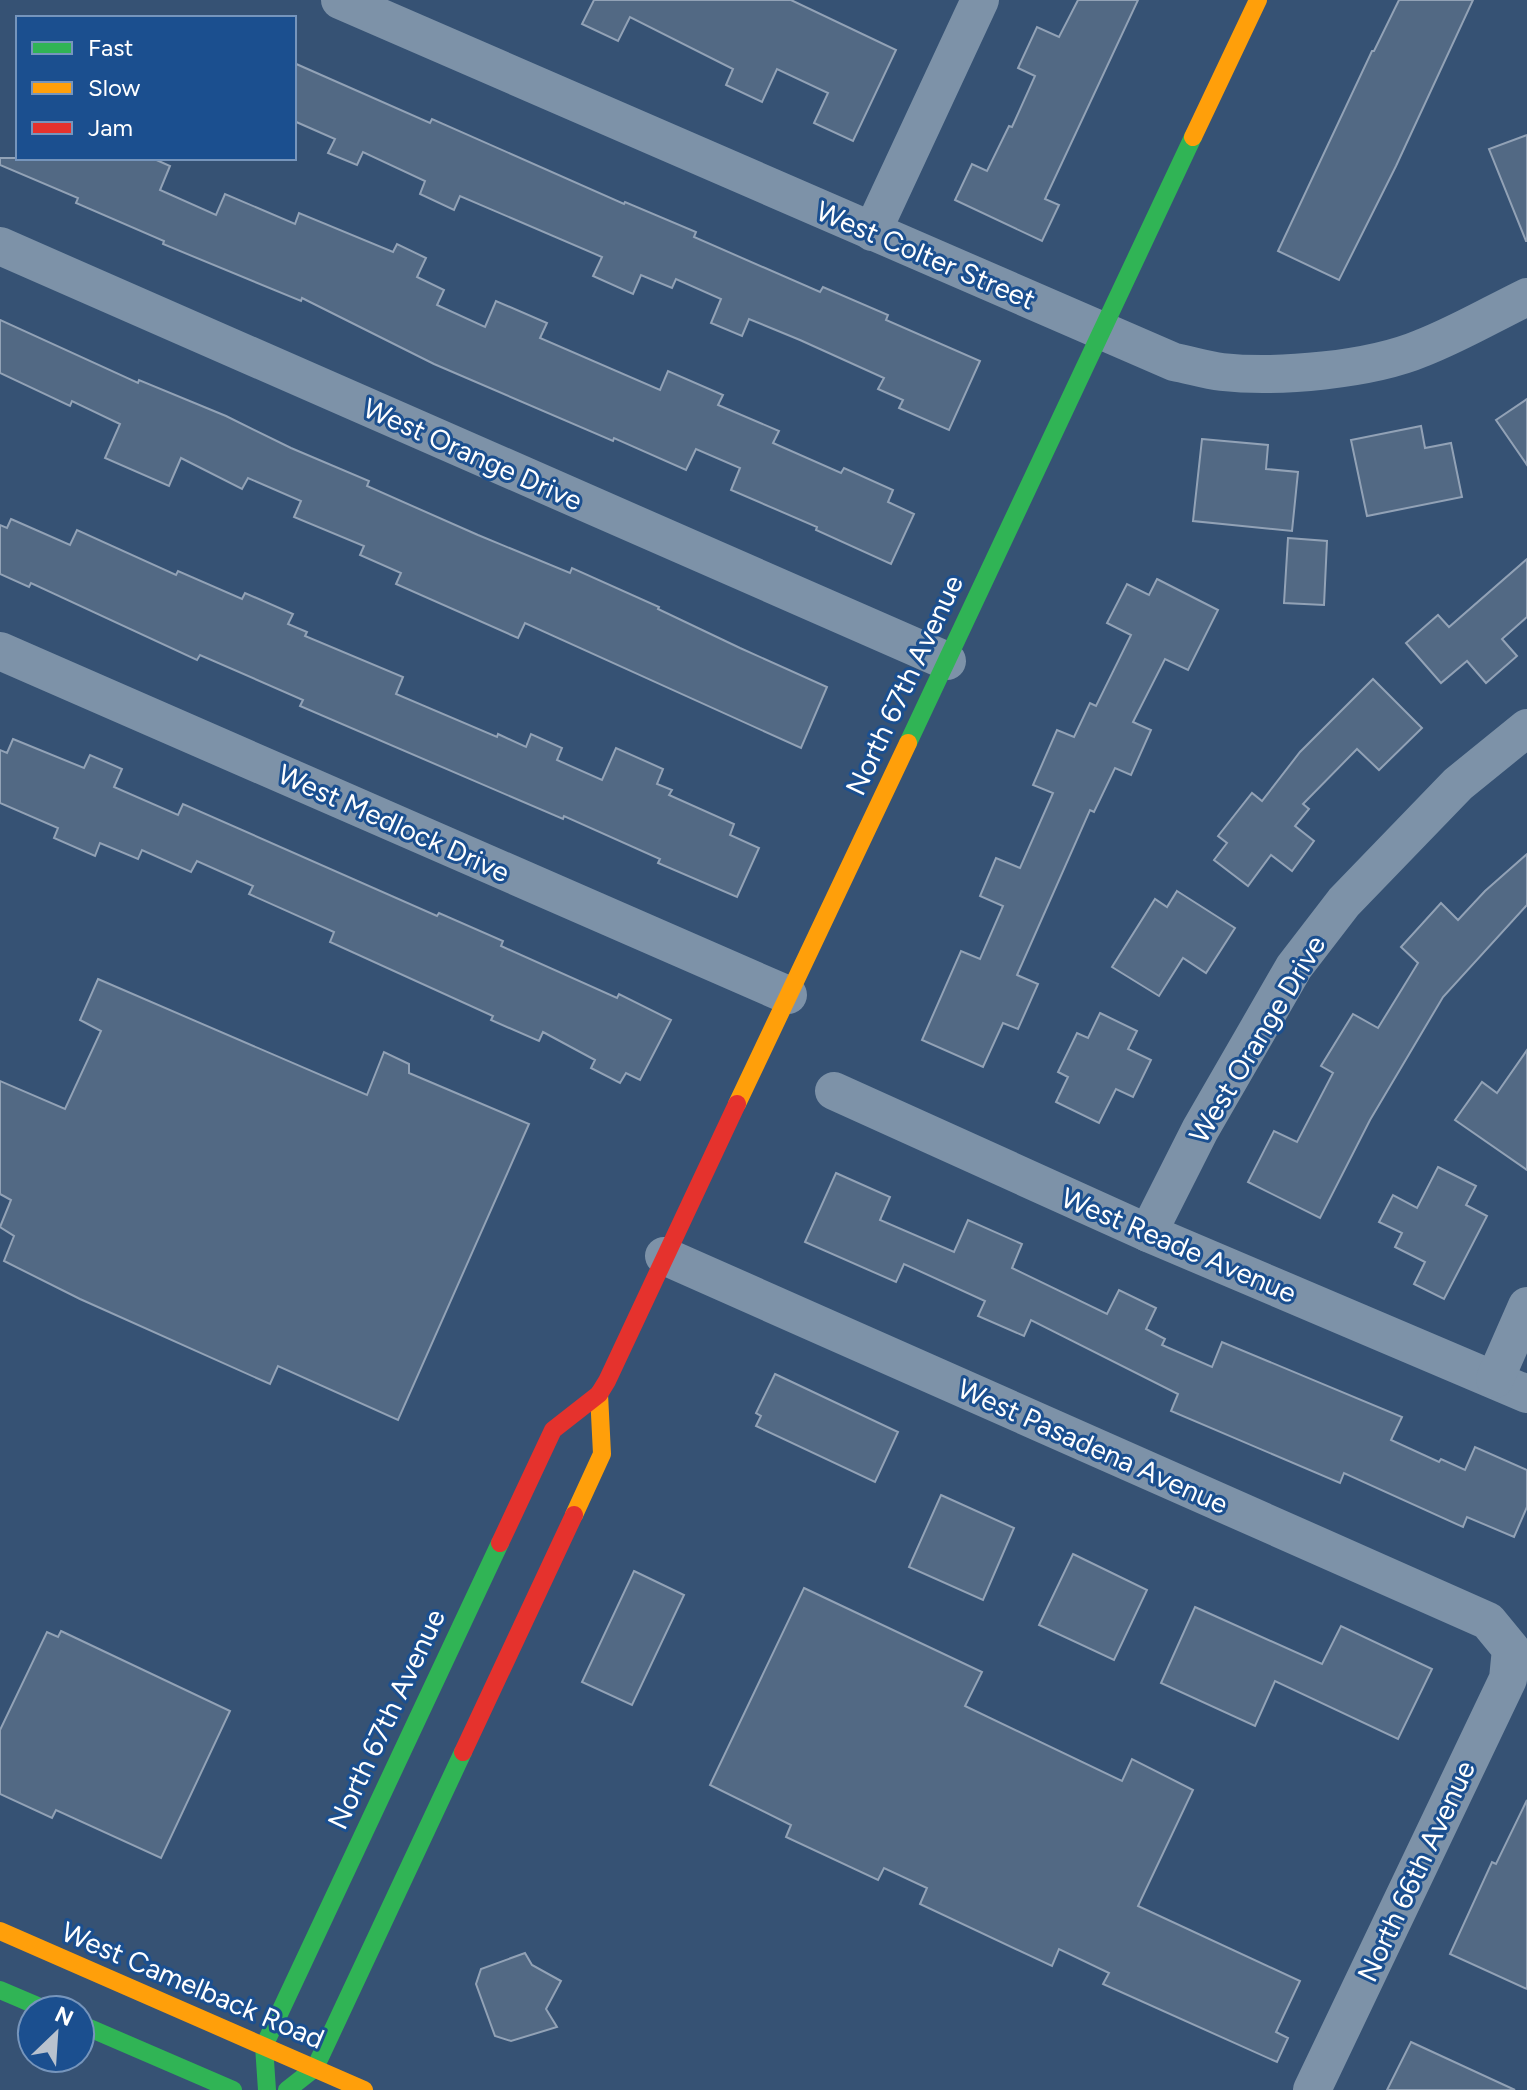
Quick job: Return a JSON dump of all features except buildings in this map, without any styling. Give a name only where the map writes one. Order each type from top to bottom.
[{"type":"main road","name":"North 67th Avenue","points":[[267,2090],[264,2046],[553,1430],[599,1394],[1258,0]]},
{"type":"main road","name":"North 67th Avenue","points":[[287,2090],[315,2068],[602,1454],[599,1394]]},
{"type":"main road","name":"West Camelback Road","points":[[0,1931],[364,2090]]},
{"type":"main road","points":[[96,2031],[233,2090]]},
{"type":"street","name":"West Colter Street","points":[[340,0],[1174,362],[1220,372],[1321,371],[1420,350],[1527,297]]},
{"type":"street","points":[[872,232],[980,0]]},
{"type":"street","name":"West Orange Drive","points":[[0,246],[947,661]]},
{"type":"street","name":"West Medlock Drive","points":[[0,651],[788,995]]},
{"type":"street","name":"West Orange Drive","points":[[1148,1233],[1200,1130],[1294,967],[1344,902],[1458,784],[1527,728]]},
{"type":"street","name":"West Reade Avenue","points":[[834,1091],[1148,1233],[1511,1387]]},
{"type":"street","name":"West Pasadena Avenue","points":[[664,1256],[1488,1621],[1511,1649]]},
{"type":"street","points":[[1511,1387],[1527,1306]]},
{"type":"street","name":"North 66th Avenue","points":[[1312,2090],[1508,1679],[1511,1649]]},
{"type":"traffic: fast","points":[[908,743],[1193,137]]},
{"type":"traffic: fast","points":[[267,2090],[264,2046],[500,1543]]},
{"type":"traffic: fast","points":[[287,2090],[315,2068],[463,1752]]},
{"type":"traffic: fast","points":[[0,1990],[16,1997]]},
{"type":"traffic: fast","points":[[96,2031],[233,2090]]},
{"type":"traffic: slow","points":[[1193,137],[1258,0]]},
{"type":"traffic: slow","points":[[737,1104],[908,743]]},
{"type":"traffic: slow","points":[[574,1515],[602,1454],[599,1394]]},
{"type":"traffic: slow","points":[[0,1931],[364,2090]]},
{"type":"traffic: jam","points":[[500,1543],[553,1430],[599,1394],[607,1381],[737,1104]]},
{"type":"traffic: jam","points":[[463,1752],[574,1515]]}]
